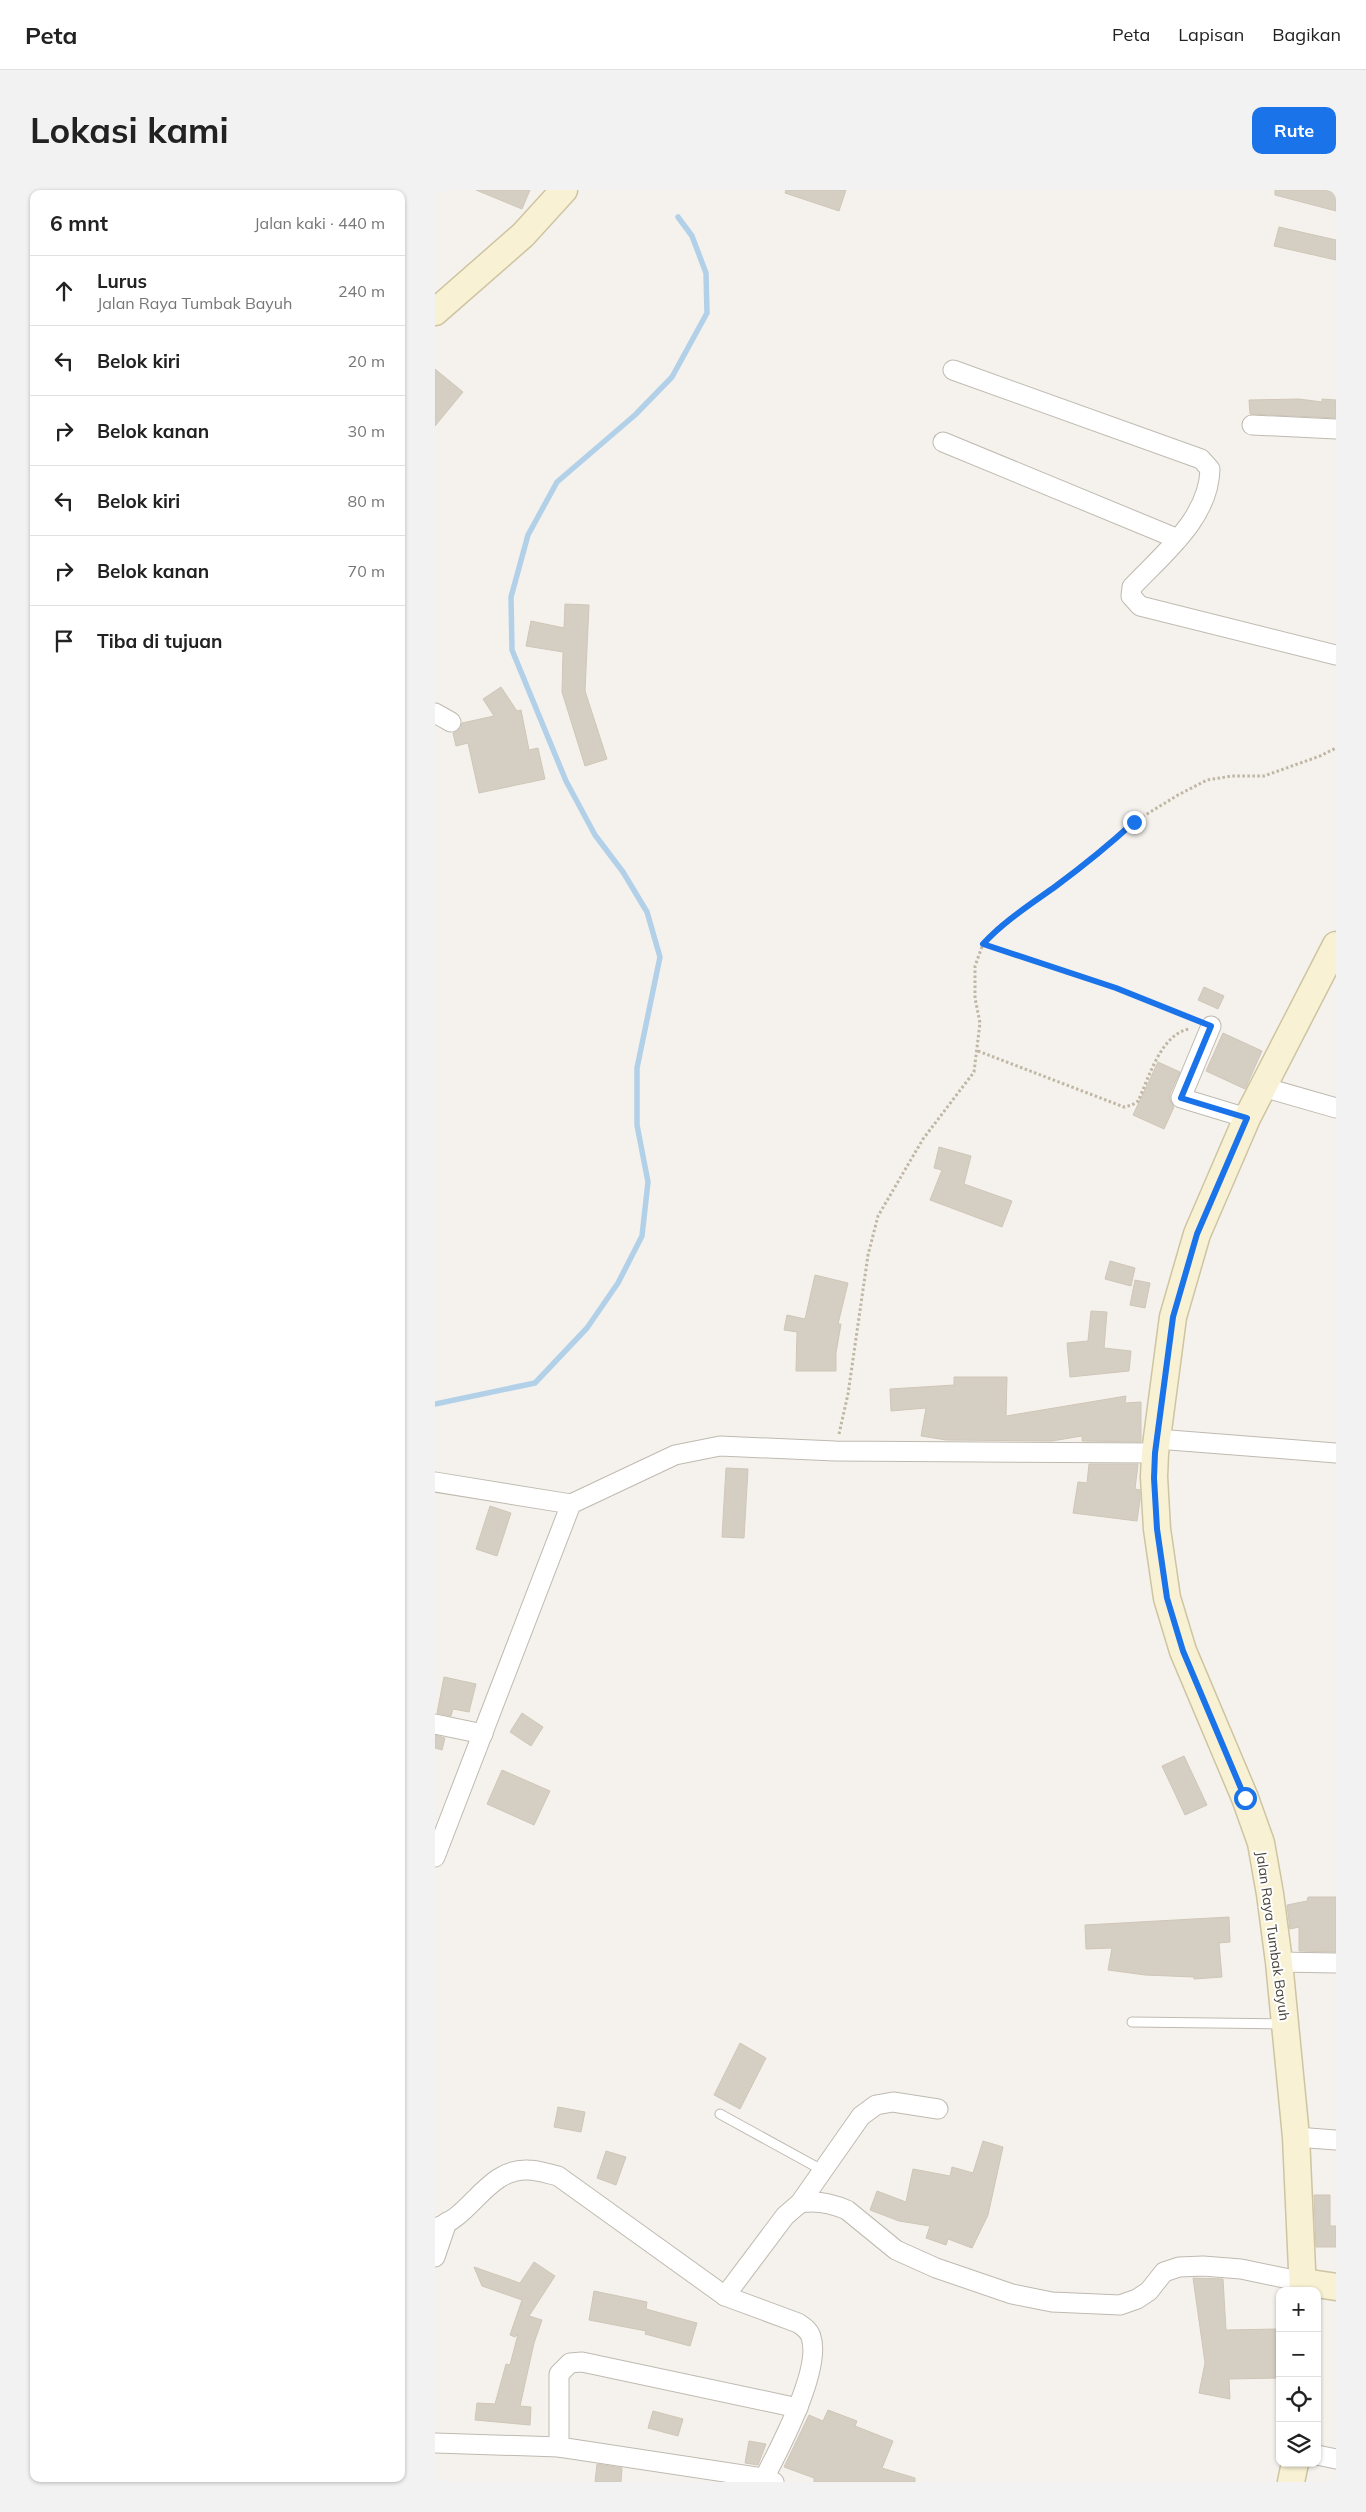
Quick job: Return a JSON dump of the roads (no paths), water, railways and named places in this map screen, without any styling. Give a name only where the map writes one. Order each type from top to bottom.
[{"type":"street","points":[[435,312],[523,235],[564,190]]},
{"type":"street","points":[[953,370],[1201,459],[1210,469],[1210,487],[1201,508],[1178,539],[1132,587],[1131,596],[1140,606],[1336,656]]},
{"type":"street","points":[[1252,425],[1336,429]]},
{"type":"street","points":[[943,442],[1178,539]]},
{"type":"street","name":"Jalan Raya Tumbak Bayuh","points":[[1303,2286],[1296,2136],[1279,1962],[1261,1843],[1245,1798],[1183,1651],[1167,1598],[1157,1529],[1156,1446],[1176,1308],[1197,1234],[1247,1118],[1336,945]]},
{"type":"street","points":[[1211,1026],[1181,1098],[1247,1118]]},
{"type":"street","points":[[1263,1087],[1336,1108]]},
{"type":"street","points":[[435,1482],[571,1504],[675,1455],[720,1446],[835,1451],[1156,1446],[1336,1453]]},
{"type":"street","points":[[435,1857],[571,1504]]},
{"type":"street","points":[[435,1724],[483,1734]]},
{"type":"street","points":[[1279,1962],[1336,1963]]},
{"type":"street","points":[[725,2296],[785,2216],[800,2204],[861,2116],[877,2106],[893,2102],[938,2109]]},
{"type":"street","points":[[1296,2136],[1336,2140]]},
{"type":"street","points":[[435,2257],[441,2225],[456,2217],[491,2184],[510,2173],[527,2170],[558,2176],[725,2296],[798,2323],[807,2330],[813,2347],[811,2366],[798,2408],[767,2481],[559,2447],[435,2443]]},
{"type":"street","points":[[800,2204],[814,2201],[837,2206],[847,2210],[897,2250],[936,2268],[1012,2294],[1052,2302],[1121,2305],[1137,2299],[1149,2291],[1164,2272],[1179,2267],[1203,2266],[1241,2269],[1303,2286],[1336,2287]]},
{"type":"street","points":[[559,2447],[559,2374],[565,2366],[576,2362],[798,2408]]},
{"type":"street","points":[[1321,2455],[1336,2459]]},
{"type":"street","points":[[1291,2482],[1294,2467]]},
{"type":"lane","points":[[1132,2022],[1285,2024]]},
{"type":"lane","points":[[720,2114],[822,2170]]},
{"type":"waterway","points":[[435,1404],[535,1383],[587,1328],[618,1283],[642,1236],[648,1182],[637,1125],[637,1068],[660,957],[647,912],[623,872],[595,835],[566,781],[512,650],[511,597],[528,535],[557,482],[635,415],[672,377],[707,313],[706,273],[692,236],[678,217]]}]
